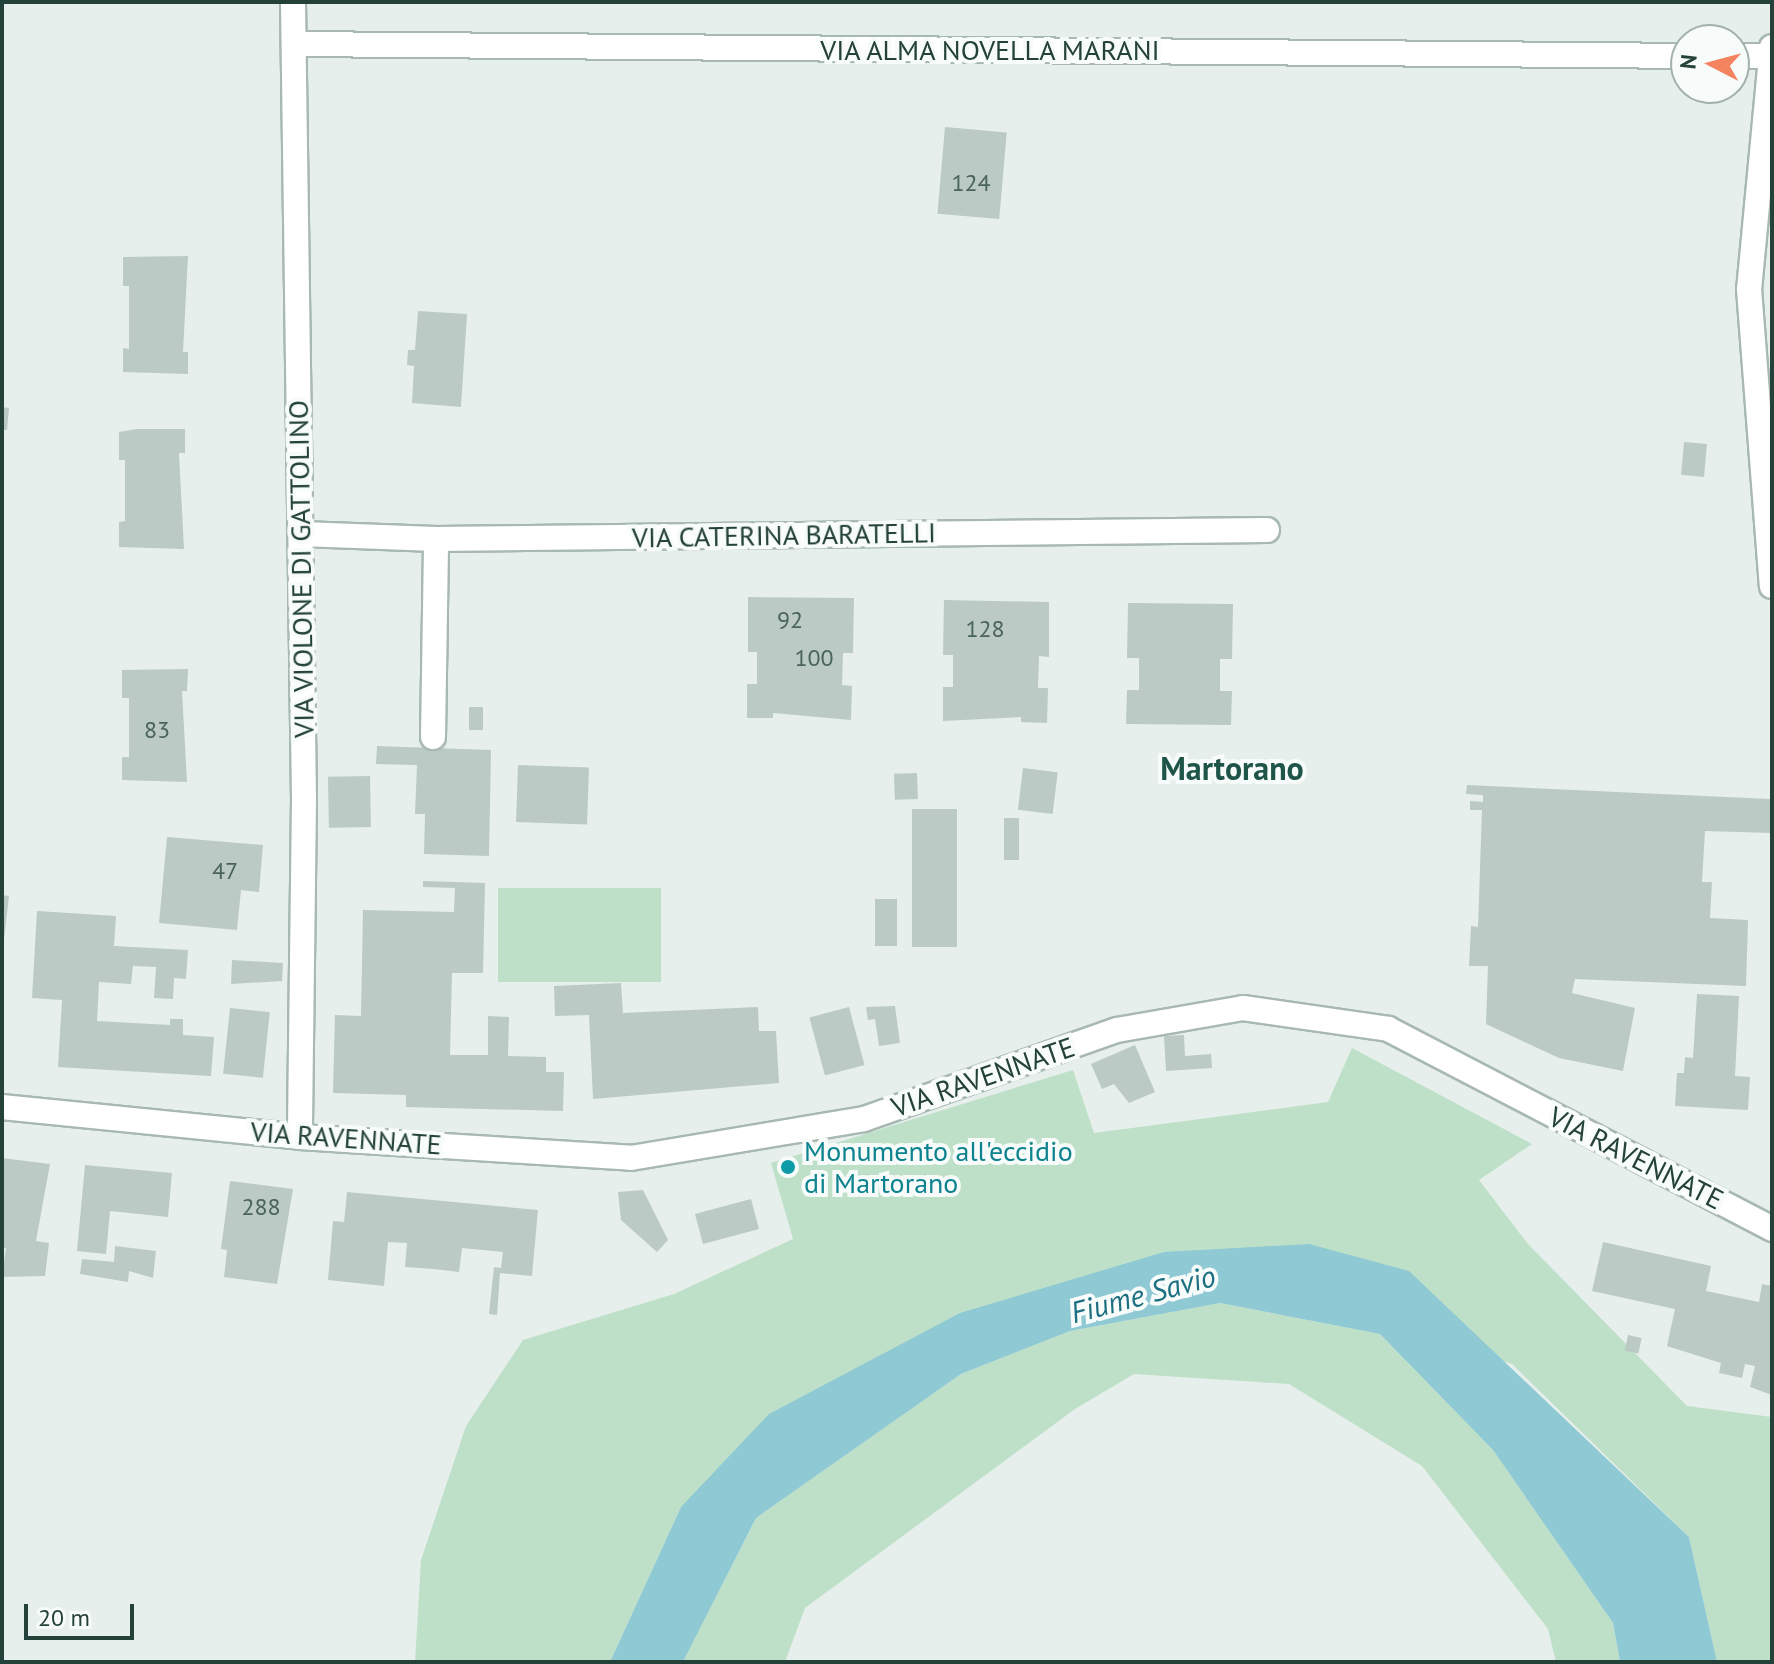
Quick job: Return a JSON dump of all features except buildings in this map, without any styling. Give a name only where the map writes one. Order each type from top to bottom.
[{"type":"street","name":"VIA VIOLONE DI GATTOLINO","points":[[293,2],[301,534],[300,1137]]},
{"type":"street","name":"VIA ALMA NOVELLA MARANI","points":[[294,44],[1670,56]]},
{"type":"street","points":[[1772,47],[1749,289],[1772,586]]},
{"type":"street","points":[[1750,56],[1771,56]]},
{"type":"street","name":"VIA CATERINA BARATELLI","points":[[301,534],[436,539],[1267,530]]},
{"type":"street","points":[[433,737],[436,539]]},
{"type":"street","name":"VIA RAVENNATE","points":[[2,1107],[300,1137],[631,1158],[864,1119],[1117,1030],[1243,1008],[1388,1029],[1772,1229]]},
{"type":"green space","points":[[498,888],[661,888],[661,982],[498,982]]},
{"type":"green space","points":[[1352,1048],[1532,1144],[1479,1180],[1528,1244],[1687,1406],[1772,1417],[1772,1662],[1717,1662],[1689,1537],[1512,1364],[1164,1252],[681,1507],[610,1662],[415,1662],[421,1560],[466,1426],[523,1340],[674,1294],[793,1239],[771,1163],[1073,1070],[1094,1133],[1328,1102]]},
{"type":"green space","points":[[1220,1303],[1380,1334],[1493,1450],[1613,1623],[1620,1662],[1556,1662],[1548,1629],[1422,1466],[1289,1384],[1134,1374],[1075,1409],[805,1608],[785,1662],[683,1662],[756,1518],[961,1374],[1070,1331]]},
{"type":"water","name":"Fiume Savio","points":[[1309,1244],[1409,1271],[1689,1537],[1717,1662],[1620,1662],[1613,1623],[1493,1450],[1380,1334],[1220,1303],[1070,1331],[961,1374],[756,1518],[683,1662],[610,1662],[681,1507],[769,1414],[960,1313],[1164,1252]]},
{"type":"place","name":"Monumento all'eccidio di Martorano","points":[[788,1167]]},
{"type":"district","name":"Martorano","points":[[1232,768]]}]
